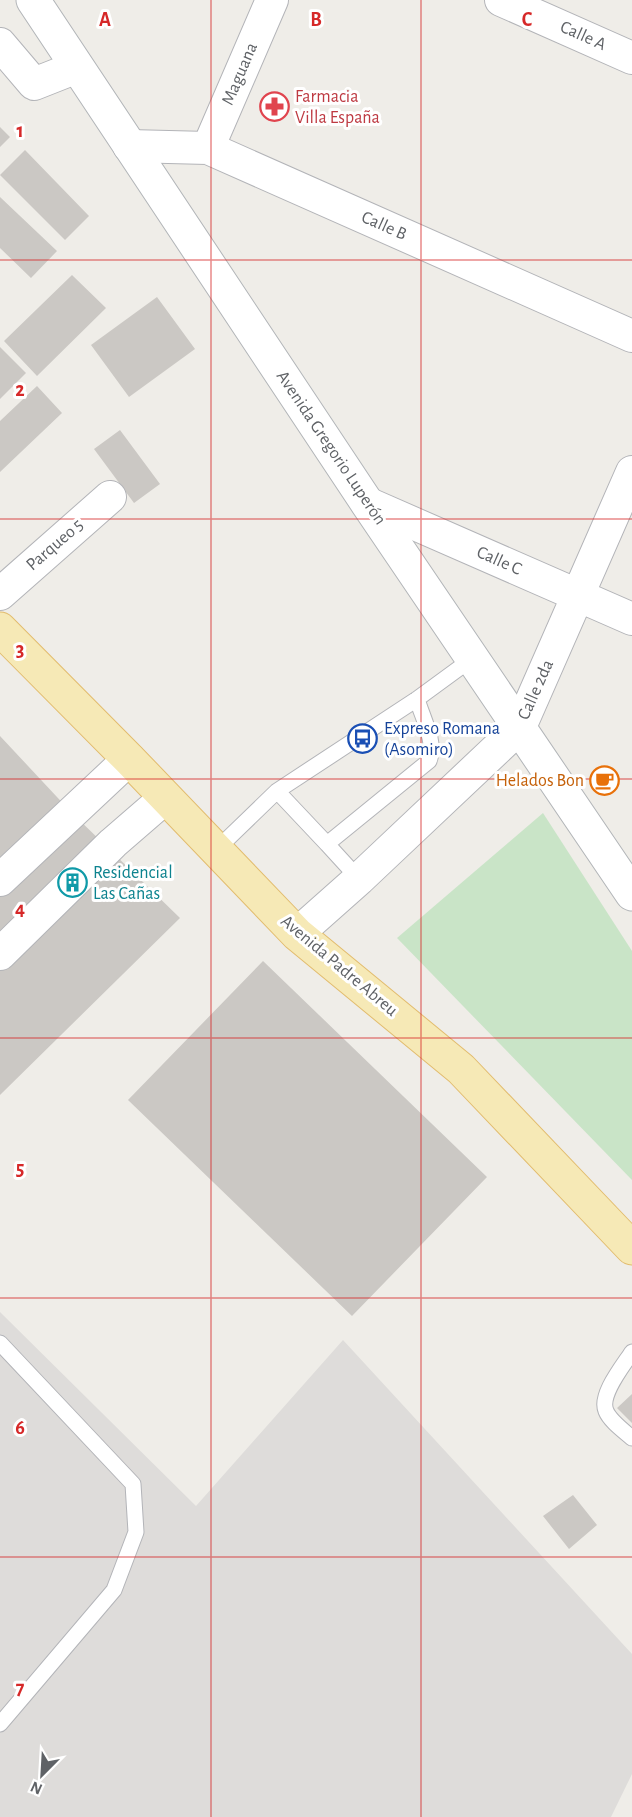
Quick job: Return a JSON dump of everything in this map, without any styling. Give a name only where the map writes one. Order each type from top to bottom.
[{"type":"main road","name":"Avenida Gregorio Luperón","points":[[33,0],[367,502],[632,894]]},
{"type":"main road","name":"Avenida Padre Abreu","points":[[0,628],[297,934],[461,1069],[632,1248]]},
{"type":"street","name":"Maguana","points":[[208,148],[272,0]]},
{"type":"street","name":"Calle A","points":[[501,0],[632,57]]},
{"type":"street","points":[[0,44],[34,84],[77,67]]},
{"type":"street","name":"Calle B","points":[[129,146],[208,148],[632,336]]},
{"type":"street","name":"Calle 2da","points":[[297,934],[360,879],[520,727],[632,472]]},
{"type":"street","name":"Parqueo 5","points":[[0,594],[110,497]]},
{"type":"street","name":"Calle C","points":[[367,502],[632,619]]},
{"type":"street","points":[[0,879],[129,759]]},
{"type":"street","points":[[0,954],[113,843],[165,798]]},
{"type":"lane","points":[[216,850],[277,791],[417,699],[473,658]]},
{"type":"lane","points":[[327,844],[429,761],[432,754],[431,744],[417,699]]},
{"type":"lane","points":[[277,791],[360,879]]},
{"type":"lane","points":[[0,1343],[133,1484],[136,1532],[114,1590],[0,1724]]},
{"type":"lane","points":[[632,1352],[606,1393],[604,1401],[606,1413],[632,1438]]},
{"type":"shaded area","points":[[0,1312],[196,1506],[343,1340],[632,1654],[632,1774],[611,1817],[0,1817]]},
{"type":"green space","points":[[543,813],[632,951],[632,1180],[397,938]]},
{"type":"building","points":[[0,127],[10,137],[0,147]]},
{"type":"building","points":[[25,150],[89,216],[65,240],[0,175]]},
{"type":"building","points":[[0,197],[57,251],[31,278],[0,248]]},
{"type":"building","points":[[72,275],[106,308],[37,376],[4,341]]},
{"type":"building","points":[[157,297],[195,349],[129,397],[91,345]]},
{"type":"building","points":[[0,347],[26,373],[0,399]]},
{"type":"building","points":[[37,386],[62,413],[0,472],[0,421]]},
{"type":"building","points":[[120,430],[160,484],[134,503],[94,449]]},
{"type":"building","name":"Residencial Las Cañas","points":[[0,736],[71,812],[180,918],[0,1095]]},
{"type":"building","points":[[263,961],[487,1177],[352,1316],[128,1100]]},
{"type":"building","points":[[632,1394],[632,1423],[617,1408]]},
{"type":"building","points":[[573,1495],[597,1525],[569,1549],[543,1516]]},
{"type":"place","name":"Farmacia Villa España","points":[[274,107]]},
{"type":"place","name":"Expreso Romana (Asomiro)","points":[[363,739]]},
{"type":"place","name":"Helados Bon","points":[[605,781]]},
{"type":"place","name":"Residencial Las Cañas","points":[[72,883]]}]
